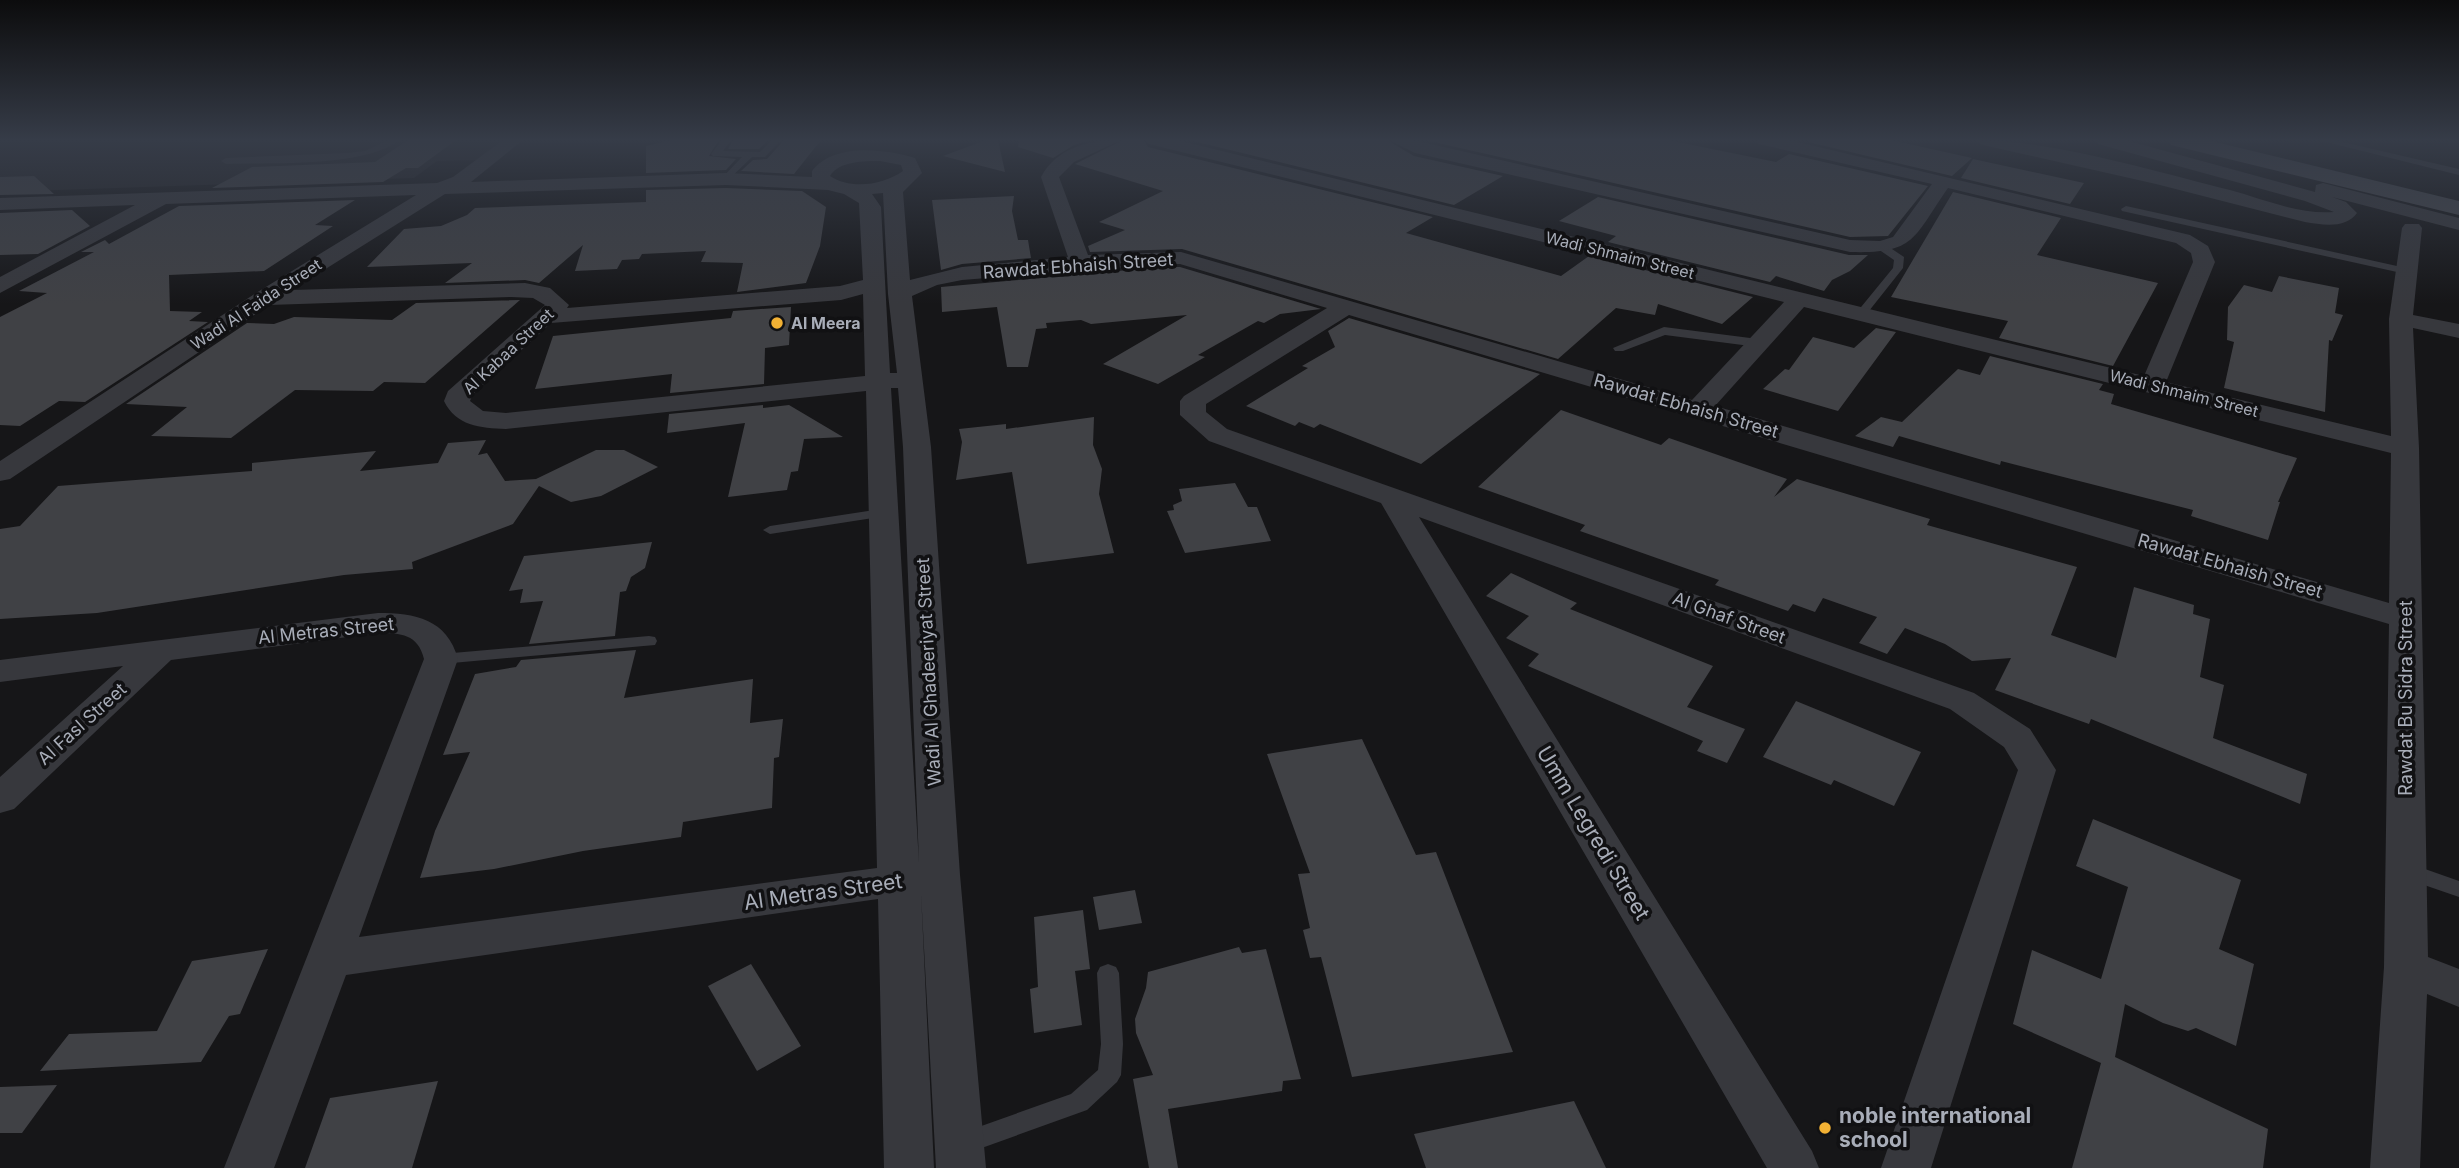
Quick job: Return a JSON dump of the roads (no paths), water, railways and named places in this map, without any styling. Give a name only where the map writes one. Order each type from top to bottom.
[{"type":"main road","points":[[2393,195],[2459,208]]},
{"type":"street","points":[[0,204],[242,195]]},
{"type":"street","name":"Wadi Al Faida Street","points":[[0,473],[264,298],[431,195]]},
{"type":"street","name":"Wadi Al Ghadeeriyat Street","points":[[859,195],[871,207],[891,281]]},
{"type":"street","name":"Wadi Al Ghadeeriyat Street","points":[[893,195],[891,281],[895,380],[940,875],[960,1156]]},
{"type":"street","points":[[1056,195],[1080,262]]},
{"type":"street","name":"Wadi Shmaim Street","points":[[1375,195],[2405,448]]},
{"type":"street","points":[[1617,195],[1815,240],[1850,246],[1882,247],[1900,241],[1934,195]]},
{"type":"street","points":[[2000,195],[2183,239],[2201,250],[2204,262],[2152,386]]},
{"type":"street","points":[[2224,195],[2316,218],[2340,219],[2347,214],[2339,206],[2305,195]]},
{"type":"street","points":[[2342,195],[2459,225]]},
{"type":"street","points":[[0,286],[165,197]]},
{"type":"street","points":[[2383,204],[2419,234],[2459,225]]},
{"type":"street","name":"Rawdat Bu Sidra Street","points":[[2395,1168],[2406,967],[2405,448],[2401,319],[2406,271],[2419,234]]},
{"type":"street","name":"Rawdat Ebhaish Street","points":[[542,317],[841,293],[891,281],[919,284],[958,275],[1080,262],[1181,258],[2406,618]]},
{"type":"street","points":[[0,265],[43,263]]},
{"type":"street","name":"Al Kabaa Street","points":[[264,298],[539,290],[558,305],[461,391],[457,401],[460,409],[469,416],[506,421],[895,380]]},
{"type":"street","points":[[1698,410],[1799,299]]},
{"type":"street","name":"Al Ghaf Street","points":[[1347,306],[1193,401],[1193,415],[1218,435],[1962,701],[2017,738],[2037,770],[1906,1168]]},
{"type":"street","points":[[2401,319],[2459,331]]},
{"type":"street","name":"Wadi Al Ghadeeriyat Street","points":[[895,380],[881,513],[909,1168]]},
{"type":"street","name":"Umm Legredi Street","points":[[1392,497],[1794,1168]]},
{"type":"street","name":"Al Metras Street","points":[[0,671],[378,623],[405,623],[427,631],[438,644],[440,659]]},
{"type":"street","name":"Al Fasl Street","points":[[0,799],[164,649]]},
{"type":"street","points":[[249,1168],[330,959],[440,659]]},
{"type":"street","name":"Al Metras Street","points":[[330,959],[940,875]]},
{"type":"street","points":[[2406,967],[2459,988]]},
{"type":"lane","points":[[2126,209],[2406,271]]},
{"type":"lane","points":[[2183,239],[2210,236],[2220,230]]},
{"type":"lane","points":[[1861,314],[1898,268],[1900,259],[1882,247]]},
{"type":"lane","points":[[1619,348],[1664,331],[1758,343]]},
{"type":"lane","points":[[770,530],[881,513]]},
{"type":"lane","points":[[440,659],[649,641]]},
{"type":"lane","points":[[2406,870],[2459,889]]},
{"type":"lane","points":[[960,1156],[1079,1102],[1109,1074],[1112,1044],[1108,973]]},
{"type":"place","name":"Al Meera","points":[[777,323]]},
{"type":"place","name":"noble international school","points":[[1825,1128]]}]
